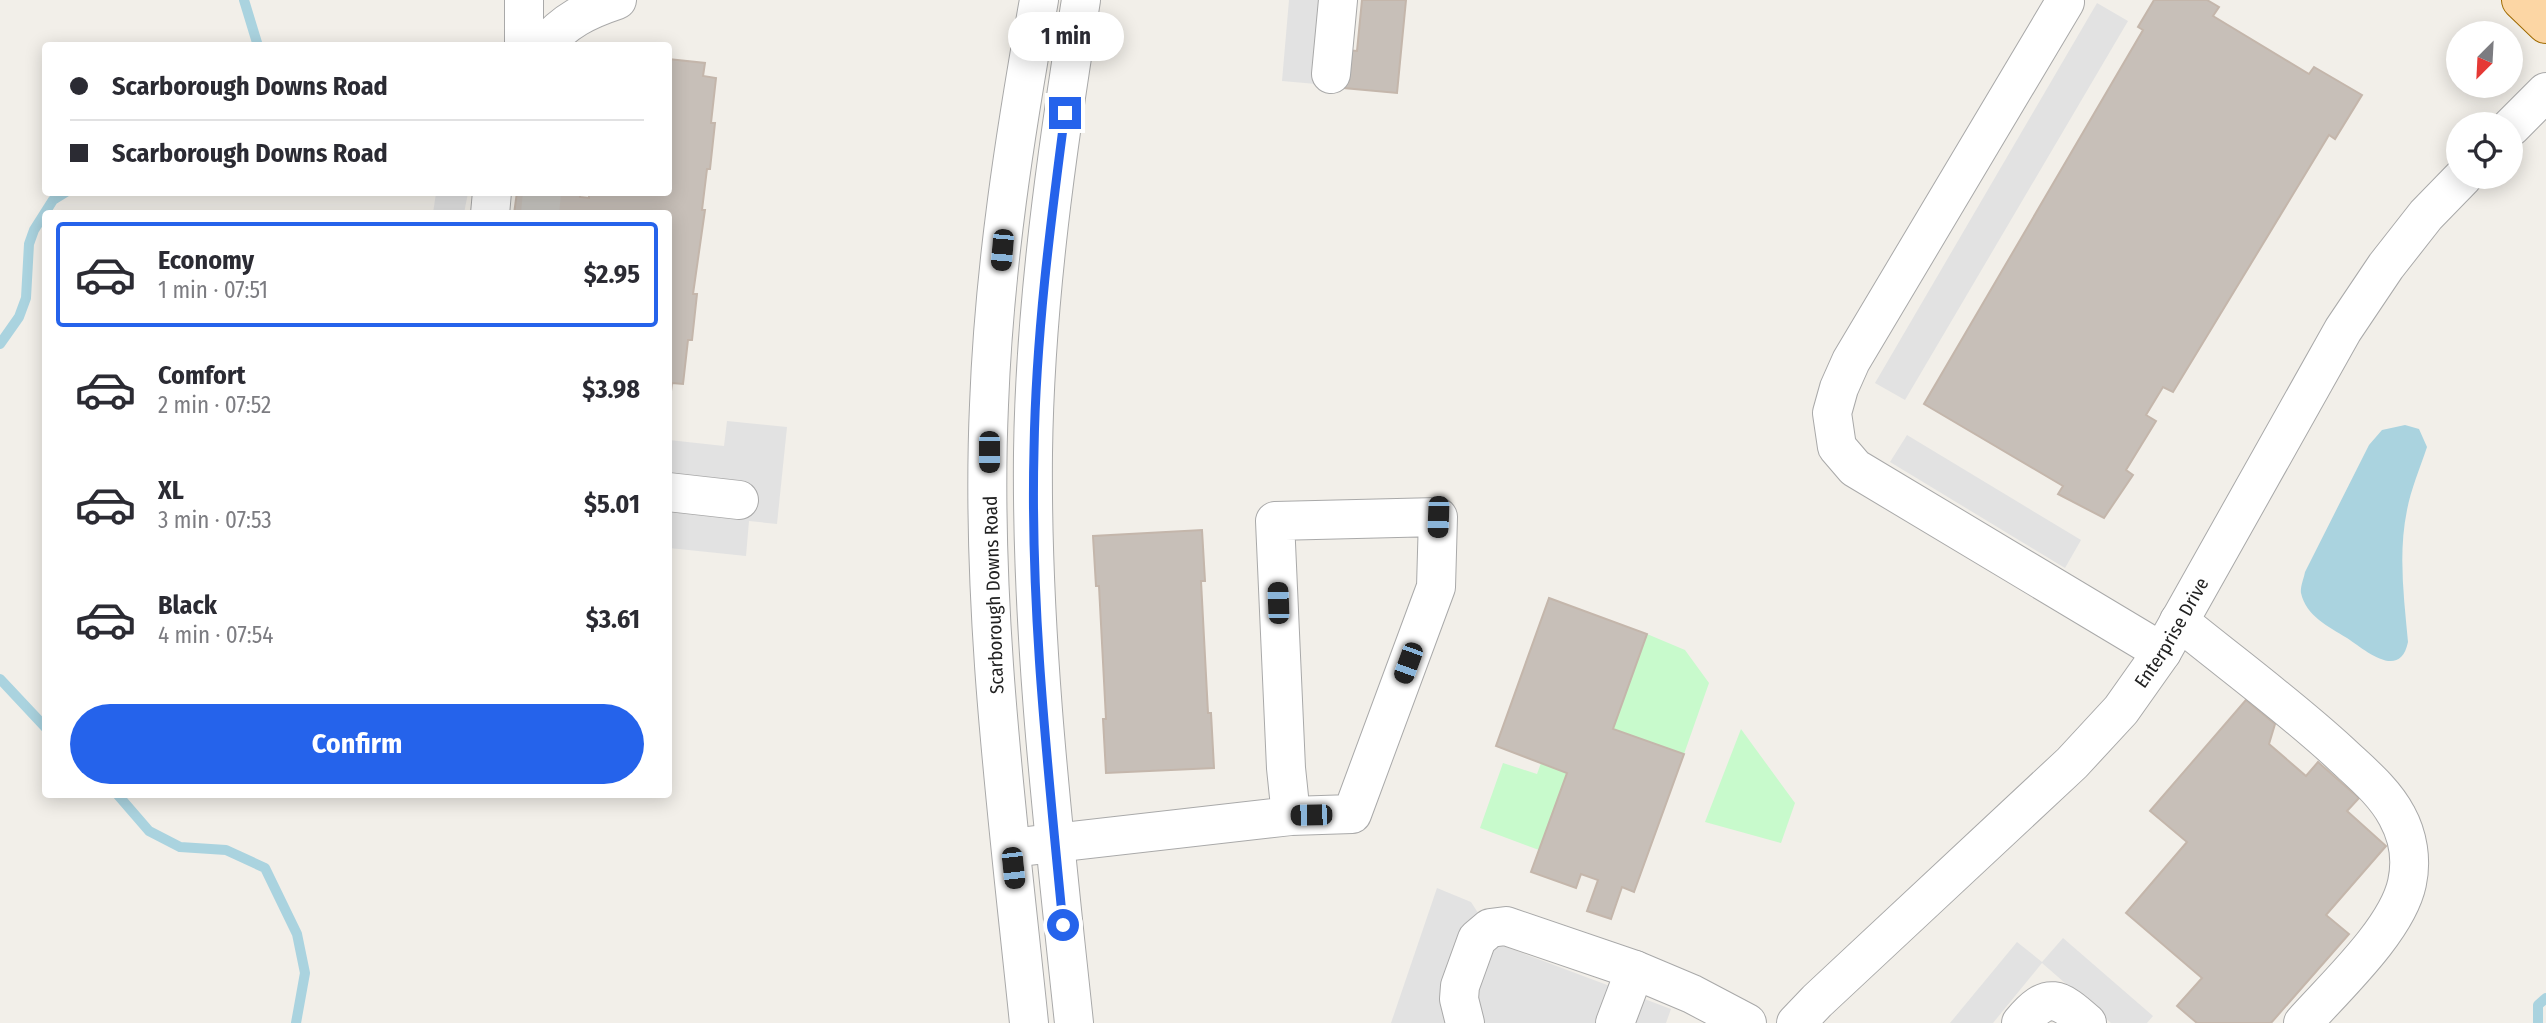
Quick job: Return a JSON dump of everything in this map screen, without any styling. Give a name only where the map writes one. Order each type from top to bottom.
[{"type":"main road","points":[[2521,0],[2546,24]]},
{"type":"street","points":[[524,0],[524,42]]},
{"type":"street","points":[[547,42],[573,18],[617,0]]},
{"type":"street","name":"Scarborough Downs Road","points":[[1029,1023],[996,702],[989,545],[989,405],[1006,200],[1039,0]]},
{"type":"street","points":[[1074,1023],[1055,843],[1037,600],[1034,439],[1040,312],[1047,245],[1080,0]]},
{"type":"street","points":[[1331,75],[1338,0]]},
{"type":"street","points":[[2065,2],[1851,361],[1832,413],[1837,447],[1855,468],[2170,637],[2316,731],[2369,779],[2396,813],[2406,839],[2409,850],[2407,884],[2392,916],[2366,953],[2303,1023]]},
{"type":"street","points":[[2523,115],[2546,92]]},
{"type":"street","name":"Enterprise Drive","points":[[1796,1023],[2072,763],[2121,710],[2170,637],[2343,330],[2386,266],[2452,189]]},
{"type":"street","points":[[672,492],[739,500]]},
{"type":"street","points":[[1011,848],[1291,816],[1352,814],[1436,587],[1438,517],[1275,521],[1286,768],[1291,816]]},
{"type":"street","points":[[1465,1023],[1459,999],[1460,986],[1477,939],[1490,928],[1506,926],[1635,970],[1692,993],[1748,1023]]},
{"type":"street","points":[[1615,1023],[1635,970]]},
{"type":"street","points":[[2021,1023],[2038,1004],[2046,1001],[2060,1003],[2087,1023]]},
{"type":"green space","points":[[1647,634],[1685,650],[1709,683],[1684,754],[1613,729]]},
{"type":"green space","points":[[1741,729],[1795,803],[1781,843],[1705,822]]},
{"type":"green space","points":[[1503,763],[1537,774],[1541,763],[1567,773],[1539,850],[1480,828]]},
{"type":"shaded area","points":[[1289,0],[1324,0],[1316,84],[1282,81]]},
{"type":"shaded area","points":[[2097,3],[2128,21],[1905,400],[1875,383]]},
{"type":"shaded area","points":[[436,196],[467,196],[465,210],[433,210]]},
{"type":"shaded area","points":[[727,421],[787,427],[777,524],[749,521],[746,556],[672,548],[672,440],[724,446]]},
{"type":"shaded area","points":[[1907,435],[2081,540],[2065,568],[1890,462]]},
{"type":"shaded area","points":[[1437,888],[1471,902],[1498,944],[1671,1009],[1666,1023],[1391,1023]]},
{"type":"shaded area","points":[[2063,938],[2153,1016],[2147,1023],[2111,1023],[2042,963],[1993,1023],[1950,1023],[2017,942],[2042,962]]},
{"type":"water","points":[[2405,425],[2419,429],[2427,447],[2411,494],[2404,526],[2403,576],[2408,642],[2404,654],[2398,660],[2390,661],[2372,655],[2319,620],[2308,608],[2301,591],[2305,572],[2369,445],[2382,430]]},
{"type":"building","points":[[1362,0],[1406,0],[1397,93],[1344,88],[1347,50],[1357,51]]},
{"type":"building","points":[[2154,0],[2207,0],[2219,7],[2213,16],[2309,74],[2314,67],[2362,95],[2335,139],[2329,135],[2173,392],[2163,387],[2146,415],[2156,421],[2126,470],[2133,475],[2104,518],[2058,494],[2063,486],[1924,404],[2143,30],[2138,27]]},
{"type":"building","points":[[672,59],[705,63],[703,76],[716,78],[711,123],[715,123],[693,294],[697,294],[692,340],[688,340],[683,384],[672,383],[672,210],[515,210],[516,196],[672,196]]},
{"type":"building","points":[[1202,530],[1205,581],[1201,581],[1208,713],[1211,713],[1214,768],[1106,773],[1099,586],[1096,586],[1093,536]]},
{"type":"building","points":[[1549,598],[1647,634],[1613,729],[1684,754],[1634,892],[1622,887],[1611,919],[1587,911],[1598,880],[1581,874],[1576,888],[1531,872],[1567,773],[1496,746]]},
{"type":"building","points":[[2246,700],[2275,724],[2269,744],[2306,776],[2318,762],[2359,798],[2347,811],[2386,846],[2326,915],[2349,934],[2271,1023],[2197,1023],[2177,1006],[2202,978],[2126,913],[2187,842],[2150,811]]},
{"type":"waterway","points":[[244,0],[257,42]]},
{"type":"waterway","points":[[47,210],[60,196]]},
{"type":"waterway","points":[[0,344],[19,317],[26,298],[29,244],[42,217]]},
{"type":"waterway","points":[[0,679],[42,724]]},
{"type":"waterway","points":[[120,798],[149,831],[180,847],[226,850],[265,868],[297,934],[305,973],[296,1023]]},
{"type":"waterway","points":[[2538,1023],[2538,1005],[2546,998]]},
{"type":"tunnel","points":[[540,210],[542,196]]},
{"type":"route","points":[[1063,925],[1050,797],[1034,555],[1034,453],[1040,312],[1065,113]]}]
